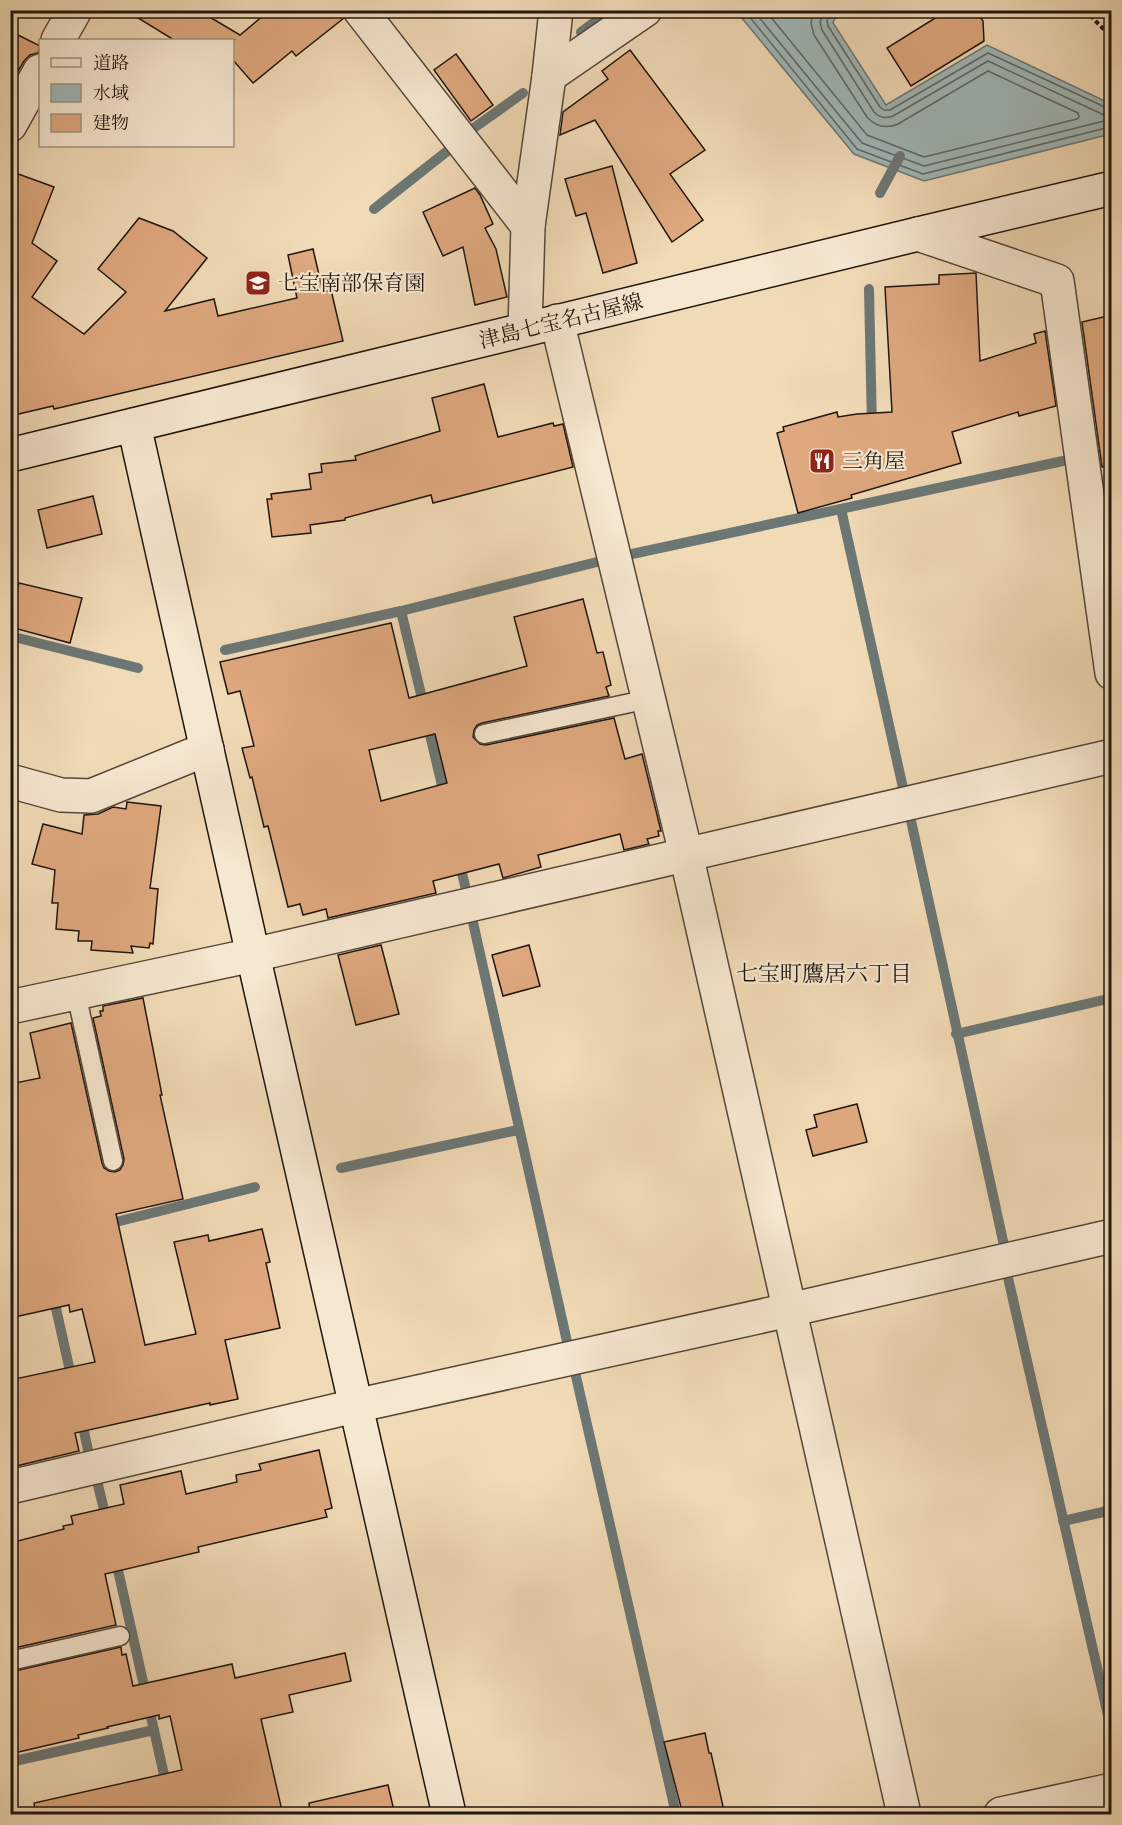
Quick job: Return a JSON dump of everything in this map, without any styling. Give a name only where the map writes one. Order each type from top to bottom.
[{"type":"street","points":[[360,10],[528,226]]},
{"type":"street","points":[[525,329],[528,226],[556,10]]},
{"type":"street","points":[[549,76],[645,10]]},
{"type":"street","points":[[11,122],[39,73]]},
{"type":"street","name":"津島七宝名古屋線","points":[[10,455],[1112,188]]},
{"type":"street","points":[[918,234],[1058,281],[1112,673]]},
{"type":"street","points":[[557,321],[686,854],[904,1815]]},
{"type":"street","points":[[134,425],[449,1815]]},
{"type":"street","points":[[10,781],[61,795],[91,796],[207,749]]},
{"type":"street","points":[[10,1007],[253,955],[1112,756]]},
{"type":"street","points":[[10,1487],[355,1406],[1112,1236]]},
{"type":"street","points":[[1001,1815],[1112,1790]]},
{"type":"lane","points":[[484,734],[649,699]]},
{"type":"lane","points":[[76,993],[113,1161]]},
{"type":"lane","points":[[10,1661],[120,1636]]},
{"type":"path","points":[[1085,10],[1112,38]]},
{"type":"water","points":[[736,11],[838,11],[833,23],[886,105],[987,45],[1111,104],[1111,134],[924,181],[854,154]]},
{"type":"building","points":[[125,10],[198,10],[240,35],[270,10],[342,10],[344,18],[296,56],[292,51],[253,83],[234,61],[234,39],[172,39]]},
{"type":"building","points":[[948,10],[975,10],[983,21],[984,41],[911,86],[887,48]]},
{"type":"building","points":[[10,31],[39,46],[39,50],[38,53],[30,55],[24,61],[10,85]]},
{"type":"building","points":[[630,50],[705,150],[670,174],[703,220],[672,242],[595,120],[560,135],[563,112],[608,79],[602,71]]},
{"type":"building","points":[[456,54],[493,105],[471,121],[434,70]]},
{"type":"building","points":[[612,166],[637,263],[603,273],[586,213],[576,216],[565,179]]},
{"type":"building","points":[[10,171],[54,187],[32,243],[57,261],[32,297],[84,334],[126,292],[98,269],[139,218],[173,231],[207,258],[165,311],[214,299],[218,316],[297,298],[288,255],[313,249],[323,292],[331,290],[343,341],[54,409],[53,406],[10,416]]},
{"type":"building","points":[[475,188],[493,224],[485,228],[496,249],[507,297],[475,305],[463,247],[443,256],[423,212]]},
{"type":"building","points":[[976,273],[980,361],[1036,343],[1034,334],[1045,331],[1056,406],[1019,416],[1018,412],[952,432],[961,463],[798,513],[777,433],[784,431],[783,427],[837,412],[838,417],[892,412],[885,287],[939,284],[939,275]]},
{"type":"building","points":[[1112,315],[1112,466],[1102,467],[1082,322]]},
{"type":"building","points":[[484,384],[498,437],[553,423],[554,426],[563,424],[573,467],[433,503],[431,495],[345,518],[345,520],[310,525],[311,533],[272,537],[267,499],[272,499],[271,494],[311,489],[309,474],[322,472],[321,464],[356,460],[355,456],[440,431],[432,398]]},
{"type":"building","points":[[93,496],[102,534],[47,548],[38,510]]},
{"type":"building","points":[[19,583],[82,598],[70,643],[10,627],[10,616]]},
{"type":"building","points":[[583,599],[597,653],[603,652],[611,685],[606,687],[609,696],[482,723],[477,725],[473,737],[480,744],[486,745],[614,718],[625,759],[642,754],[661,831],[658,831],[659,836],[647,839],[649,844],[624,850],[620,834],[538,855],[541,867],[503,878],[499,864],[433,881],[436,893],[328,918],[326,909],[303,915],[300,904],[288,907],[268,826],[264,827],[252,777],[250,778],[242,748],[254,746],[240,691],[228,694],[220,662],[391,623],[409,698],[527,666],[514,617]],"holes":[[[435,734],[447,783],[381,801],[369,750]]]},
{"type":"building","points":[[127,802],[161,806],[150,888],[158,889],[153,944],[150,943],[149,948],[131,946],[133,953],[91,950],[92,941],[78,941],[79,931],[56,929],[58,903],[52,903],[55,870],[32,864],[43,824],[82,834],[84,815],[98,814],[113,807],[126,809]]},
{"type":"building","points":[[381,945],[399,1014],[356,1025],[338,955]]},
{"type":"building","points":[[529,945],[540,986],[503,996],[492,955]]},
{"type":"building","points":[[143,998],[162,1095],[160,1095],[183,1199],[116,1214],[145,1345],[196,1334],[174,1242],[208,1235],[209,1241],[262,1229],[270,1262],[266,1263],[280,1328],[225,1340],[238,1399],[210,1405],[210,1403],[75,1433],[79,1451],[16,1466],[10,1440],[10,1380],[95,1362],[82,1309],[70,1312],[69,1305],[10,1318],[10,1084],[40,1078],[30,1033],[71,1023],[102,1163],[109,1171],[120,1170],[124,1159],[93,1018],[101,1016],[100,1011],[103,1011],[103,1006]]},
{"type":"building","points":[[857,1104],[867,1142],[813,1156],[806,1130],[817,1127],[814,1115]]},
{"type":"building","points":[[319,1450],[332,1508],[325,1510],[327,1517],[198,1547],[199,1552],[105,1574],[116,1625],[10,1649],[10,1543],[64,1529],[63,1526],[73,1524],[71,1516],[124,1504],[120,1485],[181,1471],[186,1494],[237,1482],[236,1475],[261,1470],[259,1464]]},
{"type":"building","points":[[121,1647],[122,1655],[126,1654],[133,1686],[232,1664],[235,1678],[345,1653],[351,1681],[289,1695],[293,1712],[261,1719],[283,1815],[36,1815],[34,1803],[182,1770],[170,1716],[159,1719],[159,1715],[107,1727],[78,1735],[79,1738],[10,1754],[10,1672]]},
{"type":"building","points":[[705,1733],[725,1815],[683,1815],[664,1742]]},
{"type":"building","points":[[388,1785],[395,1815],[310,1815],[309,1803]]},
{"type":"waterway","points":[[581,32],[611,10]]},
{"type":"waterway","points":[[471,130],[523,93]]},
{"type":"waterway","points":[[374,209],[455,145]]},
{"type":"waterway","points":[[880,193],[900,156]]},
{"type":"waterway","points":[[869,289],[872,427]]},
{"type":"waterway","points":[[632,554],[1063,461]]},
{"type":"waterway","points":[[841,509],[903,788]]},
{"type":"waterway","points":[[225,650],[401,611],[605,560]]},
{"type":"waterway","points":[[401,611],[424,707]]},
{"type":"waterway","points":[[10,636],[138,668]]},
{"type":"waterway","points":[[427,722],[445,798]]},
{"type":"waterway","points":[[910,816],[1005,1250]]},
{"type":"waterway","points":[[459,860],[465,886]]},
{"type":"waterway","points":[[472,918],[568,1346]]},
{"type":"waterway","points":[[956,1034],[1112,998]]},
{"type":"waterway","points":[[341,1168],[518,1130]]},
{"type":"waterway","points":[[104,1225],[255,1187]]},
{"type":"waterway","points":[[1006,1269],[1112,1733]]},
{"type":"waterway","points":[[53,1295],[72,1380]]},
{"type":"waterway","points":[[575,1372],[676,1814]]},
{"type":"waterway","points":[[81,1418],[88,1450]]},
{"type":"waterway","points":[[98,1485],[107,1522]]},
{"type":"waterway","points":[[1063,1521],[1112,1510]]},
{"type":"waterway","points":[[115,1557],[167,1788]]},
{"type":"waterway","points":[[10,1762],[154,1730]]},
{"type":"place","name":"七宝南部保育園","points":[[258,283]]},
{"type":"place","name":"三角屋","points":[[822,461]]},
{"type":"district","name":"七宝町鷹居六丁目","points":[[824,973]]}]
